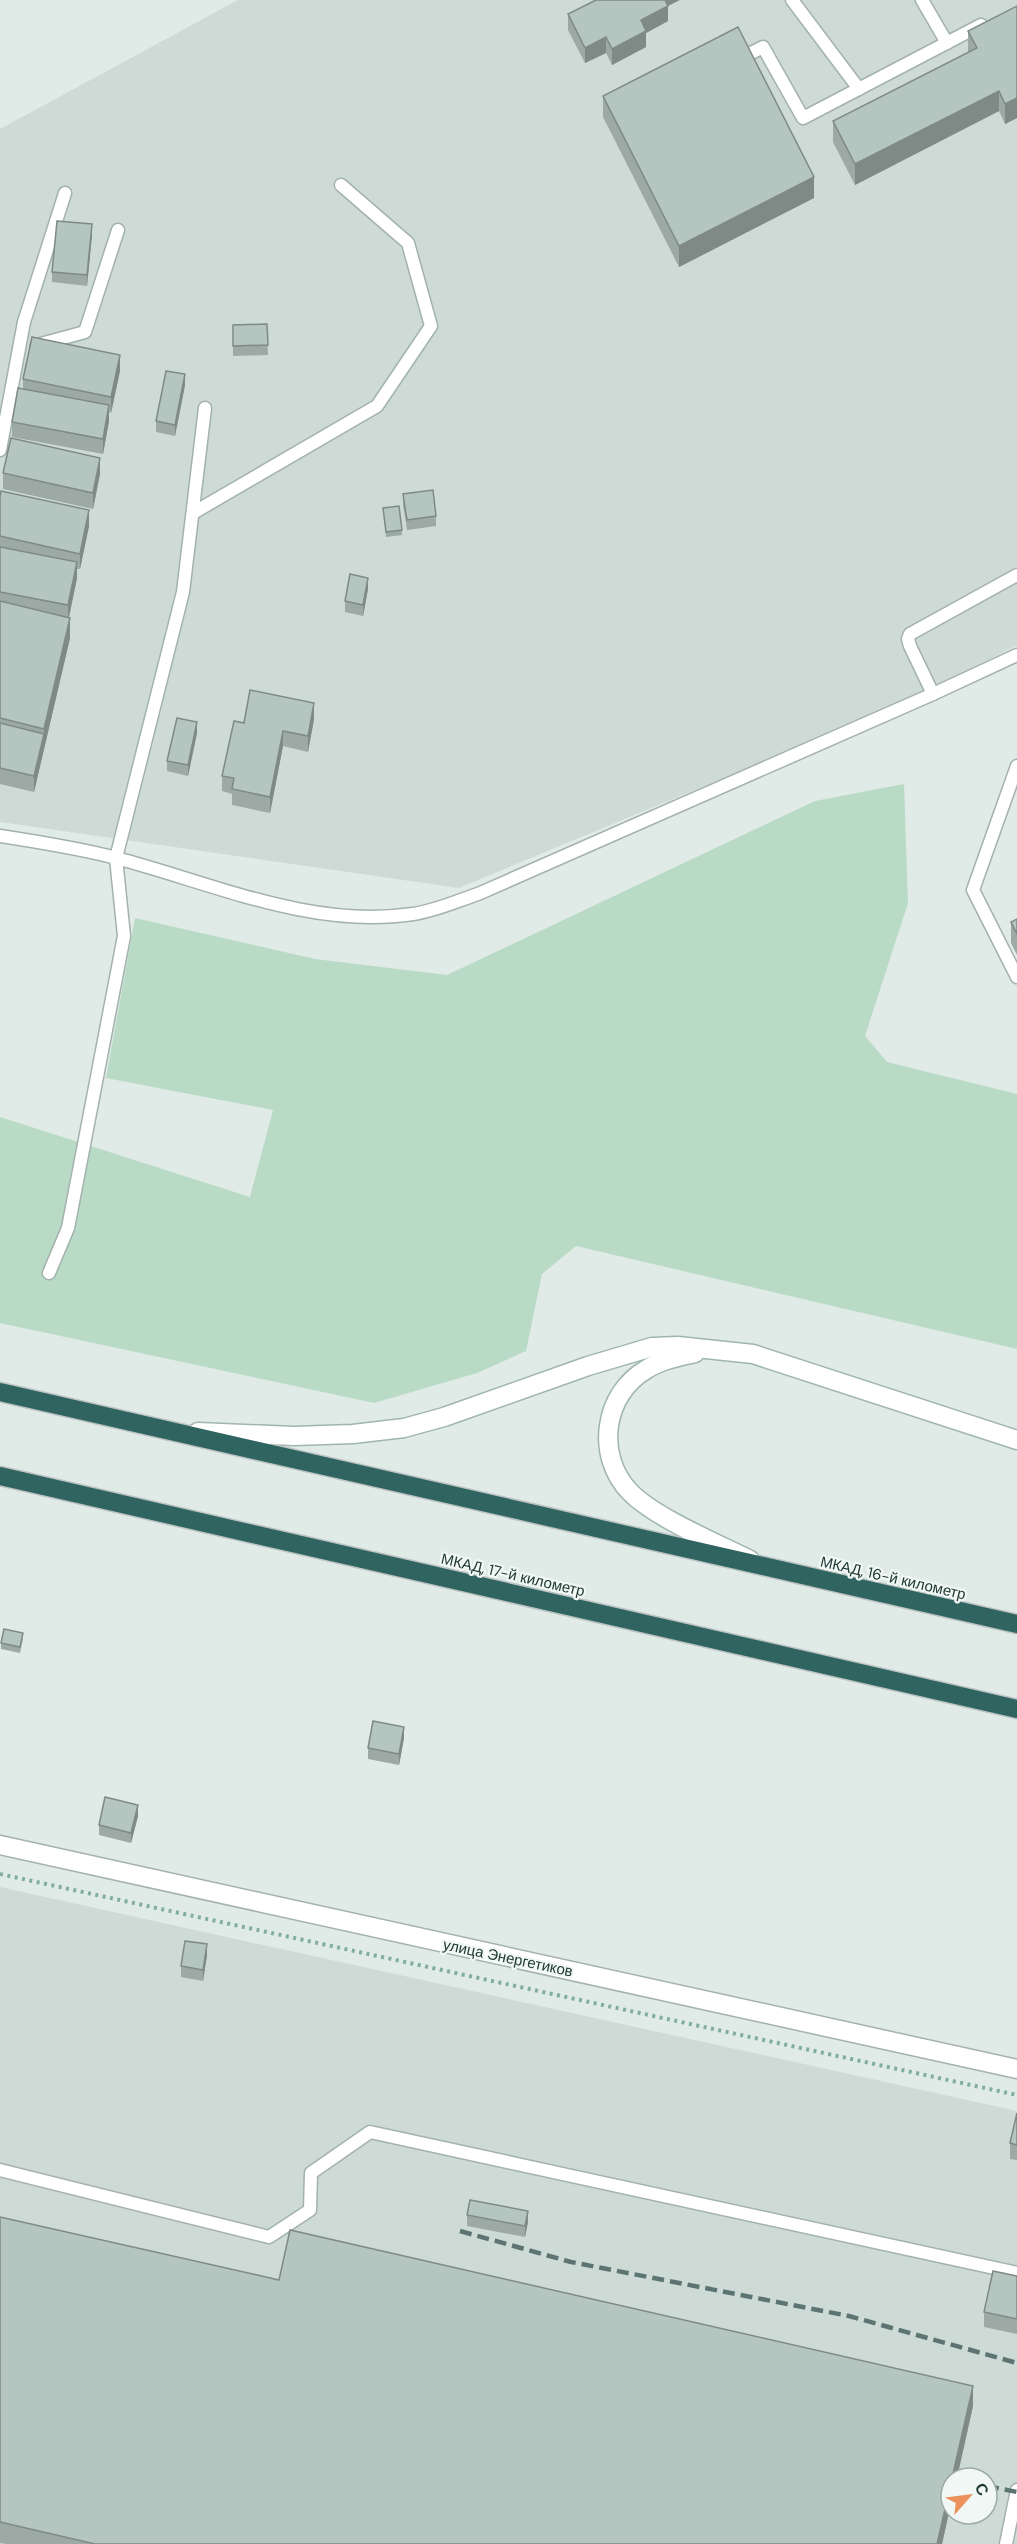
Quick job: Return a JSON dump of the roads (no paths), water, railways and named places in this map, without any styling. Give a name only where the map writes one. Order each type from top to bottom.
[{"type":"highway","points":[[0,1392],[762,1566]]},
{"type":"highway","name":"МКАД, 17-й километр","points":[[0,1476],[1017,1709]]},
{"type":"highway","name":"МКАД, 16-й километр","points":[[762,1566],[1017,1624]]},
{"type":"main road","points":[[170,1431],[294,1436],[353,1434],[404,1428],[444,1417],[588,1366],[652,1347],[678,1346],[753,1354],[1017,1440]]},
{"type":"main road","points":[[709,1349],[670,1359],[646,1369],[628,1384],[615,1401],[607,1430],[609,1452],[617,1476],[646,1506],[762,1566]]},
{"type":"main road","name":"улица Энергетиков","points":[[0,1845],[1017,2069]]},
{"type":"lane","points":[[792,0],[859,89]]},
{"type":"lane","points":[[922,0],[947,43]]},
{"type":"lane","points":[[722,68],[763,47],[803,118],[997,17]]},
{"type":"lane","points":[[193,513],[376,406],[431,326],[408,243],[341,185]]},
{"type":"lane","points":[[0,450],[24,322],[65,193]]},
{"type":"lane","points":[[19,350],[85,332],[118,230]]},
{"type":"lane","points":[[49,1273],[68,1228],[124,936],[116,858],[183,592],[205,408]]},
{"type":"lane","points":[[933,694],[910,646],[908,639],[910,634],[1017,576]]},
{"type":"lane","points":[[0,836],[52,843],[116,858],[282,906],[351,917],[414,914],[478,894],[933,694],[1017,654]]},
{"type":"lane","points":[[1017,766],[973,890],[1017,977]]},
{"type":"lane","points":[[0,2170],[269,2237],[310,2210],[311,2173],[370,2132],[1017,2273]]},
{"type":"lane","points":[[1006,2544],[1017,2490]]},
{"type":"railway","points":[[460,2231],[571,2262],[849,2316],[1017,2363]]},
{"type":"railway","points":[[999,2488],[1017,2492]]}]
